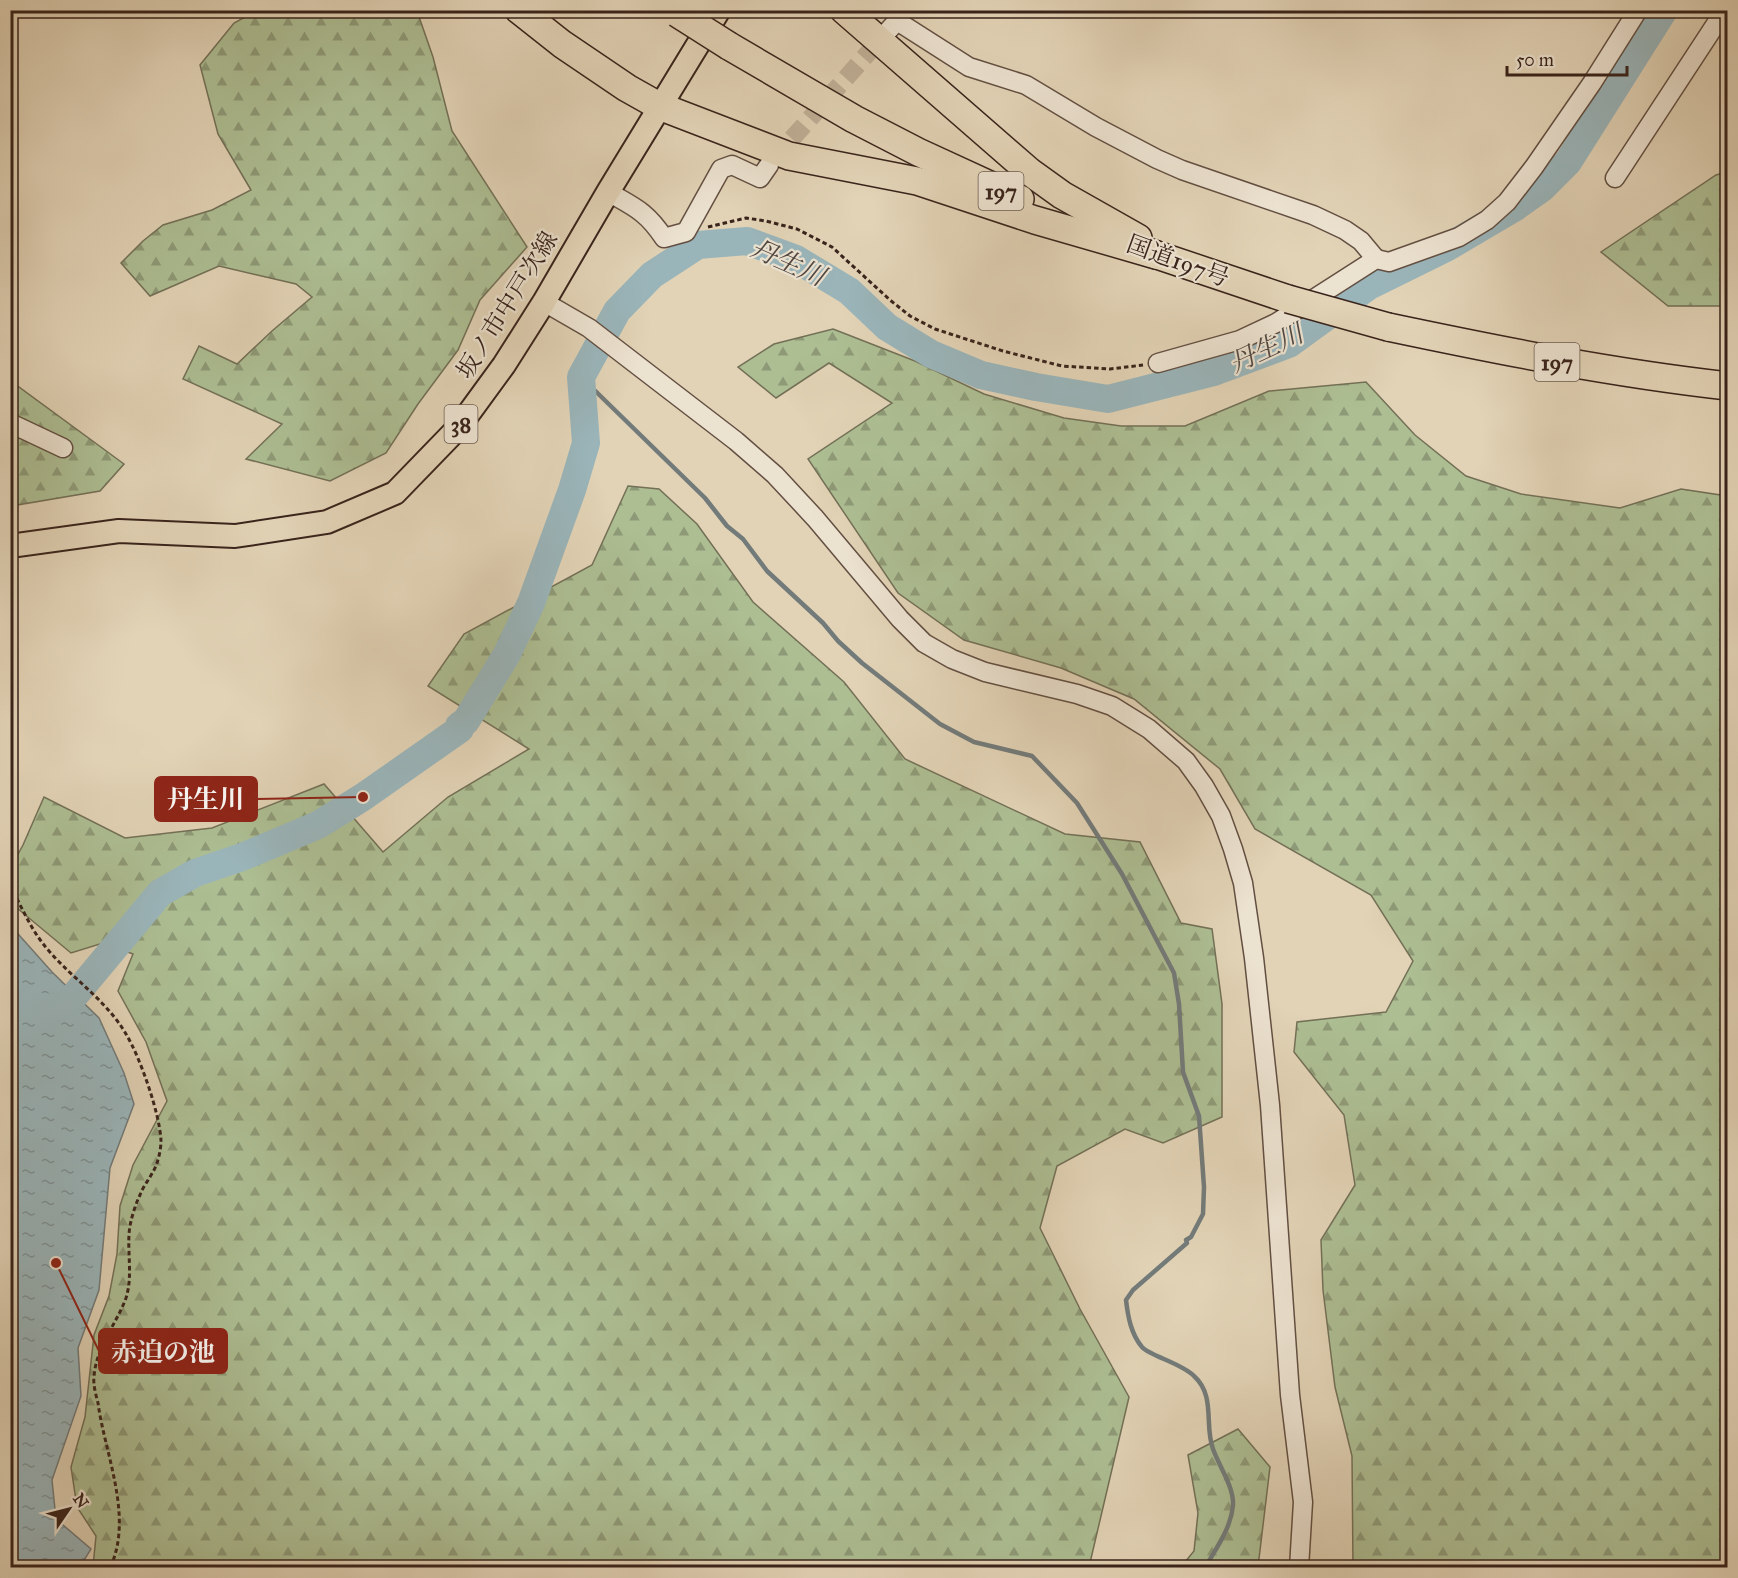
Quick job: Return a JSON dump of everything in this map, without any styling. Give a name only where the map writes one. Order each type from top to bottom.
[{"type":"highway","points":[[519,10],[562,44],[627,88],[659,106],[789,156],[917,181],[1035,220],[1156,255]]},
{"type":"highway","points":[[844,10],[998,146],[1062,195],[1129,234],[1163,250],[1288,299]]},
{"type":"highway","name":"国道197号","points":[[675,12],[854,119],[927,157],[1058,216],[1156,255],[1288,299],[1388,327],[1520,356],[1652,378],[1728,386]]},
{"type":"main road","name":"坂ノ市中戸次線","points":[[10,546],[119,531],[235,536],[327,522],[395,494],[458,428],[504,365],[719,10]]},
{"type":"street","points":[[887,32],[897,21],[969,67],[1026,85],[1096,127],[1182,170],[1313,215],[1345,230],[1361,241],[1376,259],[1389,262],[1459,237],[1487,220],[1507,202],[1586,93],[1638,10]]},
{"type":"street","points":[[1615,178],[1725,10]]},
{"type":"street","points":[[608,192],[640,210],[652,220],[664,238],[686,232],[721,169],[732,165],[760,178],[769,165]]},
{"type":"street","points":[[1158,363],[1240,340],[1267,327],[1376,259]]},
{"type":"street","points":[[544,302],[585,326],[623,354],[736,441],[775,475],[822,526],[900,620],[924,643],[952,659],[985,672],[1077,694],[1112,706],[1149,729],[1186,761],[1204,786],[1221,816],[1243,883],[1254,958],[1270,1106],[1290,1395],[1303,1502],[1299,1568]]},
{"type":"street","points":[[10,423],[63,448]]},
{"type":"path","points":[[686,232],[746,218],[797,229],[832,246],[890,300],[910,316],[935,329],[1004,351],[1062,366],[1110,369],[1158,363]]},
{"type":"path","points":[[10,885],[30,924],[49,951],[111,1011],[127,1036],[157,1116],[161,1142],[156,1165],[140,1195],[131,1223],[127,1294],[115,1324],[99,1347],[94,1378],[100,1420],[116,1491],[120,1531],[115,1557],[110,1568]]},
{"type":"green space","points":[[258,10],[417,11],[433,57],[452,131],[527,247],[480,300],[458,350],[418,404],[386,453],[330,481],[246,459],[282,424],[183,379],[199,346],[237,364],[312,297],[296,284],[219,266],[150,296],[121,263],[163,225],[212,210],[251,190],[218,134],[200,65],[234,23]]},
{"type":"green space","points":[[1727,172],[1727,306],[1668,306],[1601,252],[1716,175]]},
{"type":"green space","points":[[833,329],[915,361],[984,394],[1064,418],[1121,426],[1185,426],[1269,391],[1366,382],[1415,435],[1466,476],[1521,494],[1620,508],[1681,489],[1727,496],[1727,1567],[1353,1567],[1352,1456],[1335,1387],[1323,1290],[1321,1240],[1355,1185],[1344,1115],[1294,1052],[1297,1022],[1386,1012],[1413,961],[1371,895],[1255,829],[1220,769],[1134,699],[1061,668],[964,640],[898,593],[808,459],[892,403],[829,363],[776,398],[738,367],[774,344]]},
{"type":"green space","points":[[10,359],[15,384],[124,464],[100,491],[11,506]]},
{"type":"green space","points":[[628,486],[659,489],[697,524],[753,602],[844,682],[905,759],[1065,834],[1140,842],[1181,923],[1212,929],[1222,1004],[1222,1117],[1163,1143],[1125,1129],[1057,1166],[1040,1228],[1080,1309],[1129,1397],[1089,1567],[93,1567],[96,1536],[77,1507],[71,1467],[85,1417],[94,1335],[109,1296],[117,1254],[120,1206],[133,1165],[167,1101],[146,1042],[118,991],[133,954],[103,943],[71,953],[11,903],[11,867],[44,797],[125,838],[212,828],[324,784],[383,852],[448,797],[529,749],[428,686],[464,634],[592,565]]},
{"type":"green space","points":[[1238,1429],[1270,1467],[1258,1567],[1181,1567],[1194,1551],[1198,1513],[1188,1455]]},
{"type":"water","points":[[11,926],[52,972],[99,1018],[124,1073],[134,1104],[110,1168],[99,1290],[78,1348],[81,1396],[52,1480],[56,1519],[91,1549],[80,1567],[11,1567]]},
{"type":"waterway","name":"丹生川","points":[[10,1008],[65,1007],[160,893],[195,873],[242,857],[318,825],[363,797],[460,729],[459,726],[466,721],[507,654],[531,603],[572,490],[586,443],[581,377],[617,311],[652,275],[698,245],[747,241],[796,259],[849,291],[887,327],[931,354],[981,375],[1108,399],[1214,372],[1289,344],[1369,286],[1446,248],[1514,208],[1542,188],[1568,162],[1664,10]]},
{"type":"waterway","points":[[581,377],[705,498],[727,526],[743,539],[767,571],[862,663],[940,724],[974,742],[1032,756],[1077,803],[1122,874],[1174,973],[1179,1004],[1183,1072],[1199,1116],[1204,1187],[1203,1214],[1191,1237],[1186,1240],[1187,1243],[1133,1290],[1126,1300],[1133,1331],[1142,1347],[1188,1371],[1201,1384],[1205,1392],[1213,1449],[1233,1498],[1232,1514],[1226,1530],[1205,1568]]},
{"type":"tunnel","points":[[774,159],[885,34]]},
{"type":"place","name":"丹生川","points":[[363,797]]},
{"type":"place","name":"赤迫の池","points":[[56,1263]]}]
